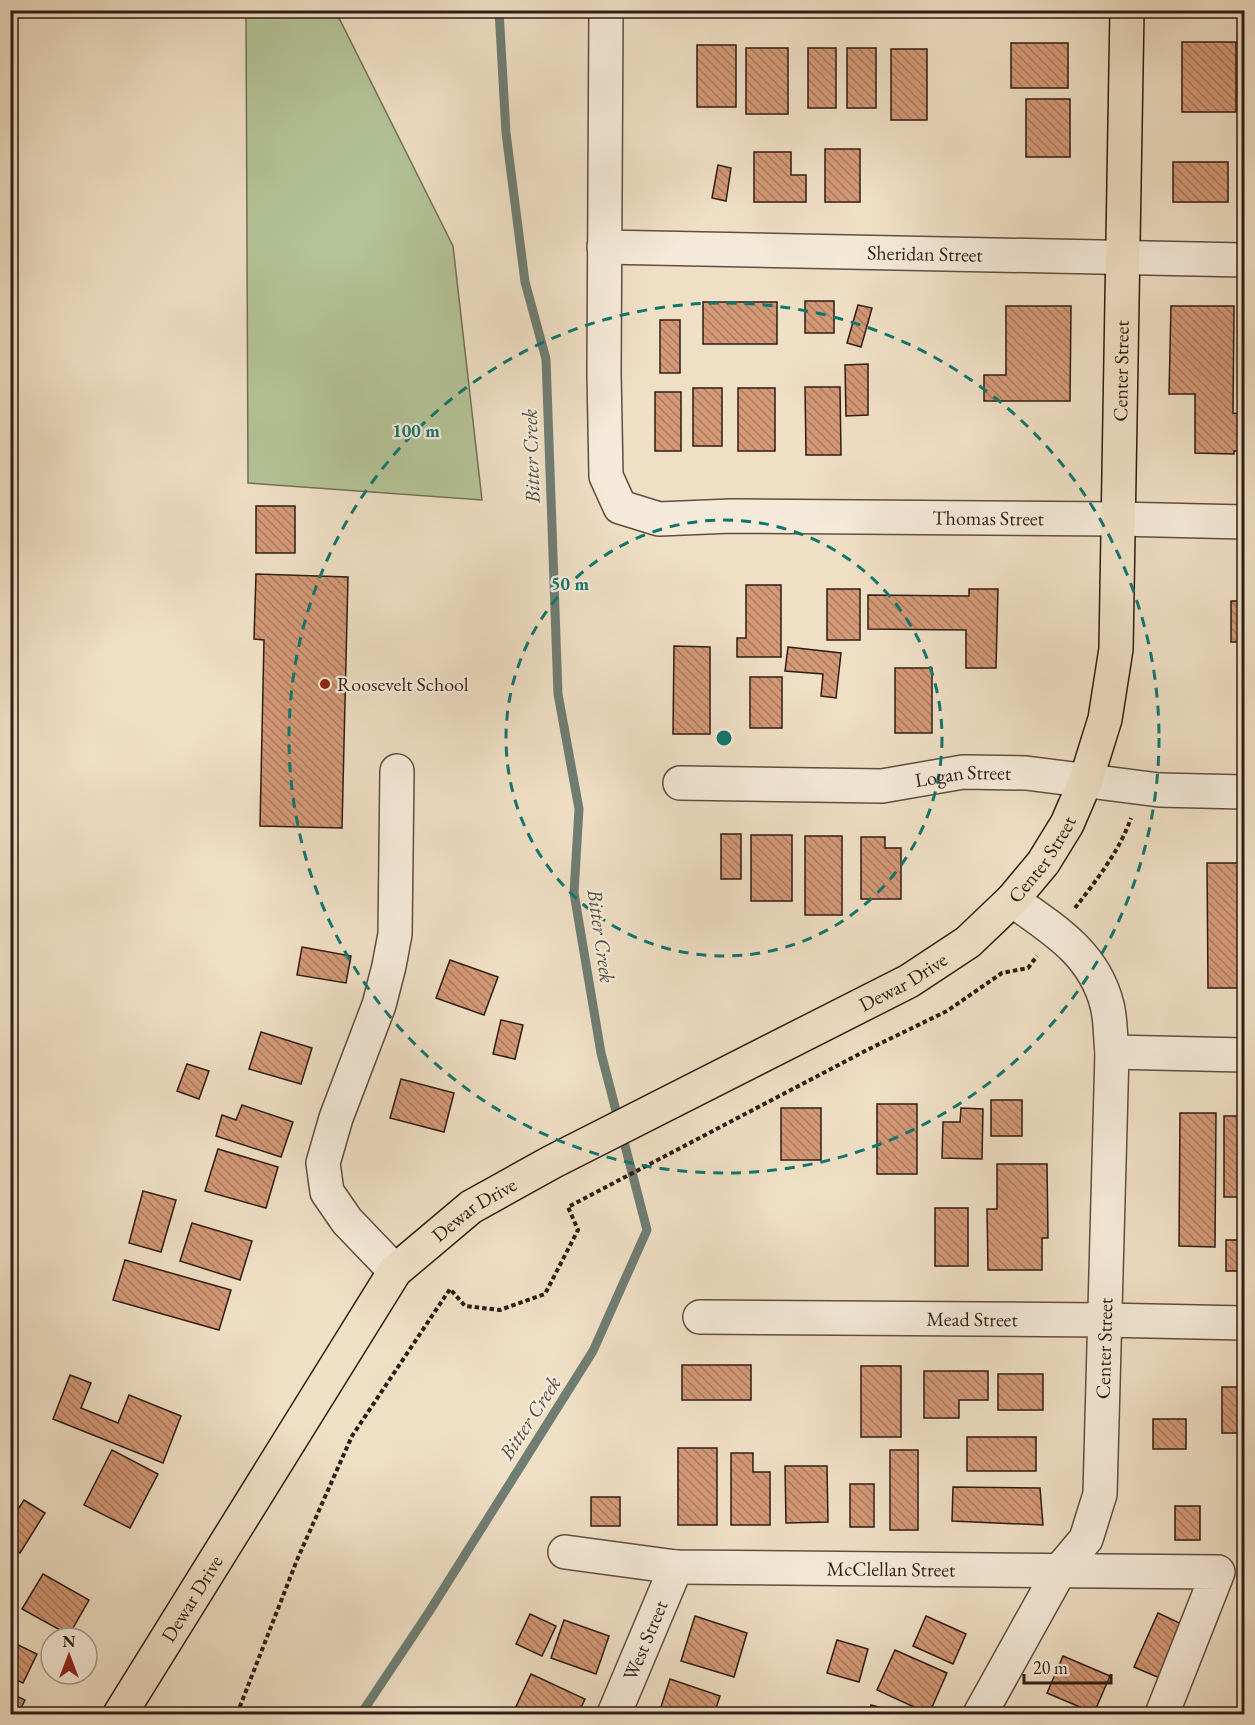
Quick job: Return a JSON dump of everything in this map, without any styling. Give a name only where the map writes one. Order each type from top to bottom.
[{"type":"main road","name":"Center Street","points":[[1012,900],[1043,863],[1067,824],[1086,780],[1105,719],[1116,649],[1128,10]]},
{"type":"main road","name":"Dewar Drive","points":[[120,1714],[394,1271],[471,1207],[552,1162],[909,981],[968,942],[1012,900]]},
{"type":"street","name":"Thomas Street","points":[[606,10],[604,248],[606,476],[620,507],[659,519],[731,516],[1245,522]]},
{"type":"street","name":"Sheridan Street","points":[[604,248],[1245,260]]},
{"type":"street","points":[[394,1271],[347,1221],[327,1192],[323,1163],[336,1118],[379,1005],[390,966],[395,934],[398,771]]},
{"type":"street","name":"Logan Street","points":[[680,783],[882,786],[963,772],[1026,773],[1159,790],[1245,792]]},
{"type":"street","name":"Center Street","points":[[980,1714],[1060,1570],[1086,1539],[1100,1494],[1112,1052],[1107,1005],[1092,968],[1067,939],[1012,900]]},
{"type":"street","points":[[1112,1052],[1245,1055]]},
{"type":"street","name":"Mead Street","points":[[699,1317],[1245,1323]]},
{"type":"street","name":"McClellan Street","points":[[565,1552],[676,1567],[1218,1572],[1162,1714]]},
{"type":"street","name":"West Street","points":[[614,1714],[676,1567]]},
{"type":"path","points":[[237,1714],[297,1560],[352,1436],[450,1288],[465,1306],[500,1310],[545,1294],[578,1230],[568,1207],[867,1050]]},
{"type":"green space","points":[[246,11],[332,11],[340,20],[453,246],[482,500],[248,483]]},
{"type":"building","points":[[1182,42],[1236,42],[1236,112],[1182,112]]},
{"type":"building","points":[[1011,43],[1068,43],[1068,88],[1011,88]]},
{"type":"building","points":[[697,45],[736,45],[736,107],[697,107]]},
{"type":"building","points":[[746,48],[788,48],[788,114],[746,114]]},
{"type":"building","points":[[808,48],[836,48],[836,108],[808,108]]},
{"type":"building","points":[[847,48],[876,48],[876,108],[847,108]]},
{"type":"building","points":[[891,49],[927,49],[927,120],[891,120]]},
{"type":"building","points":[[1026,99],[1070,99],[1070,157],[1026,157]]},
{"type":"building","points":[[825,149],[860,149],[860,202],[825,202]]},
{"type":"building","points":[[754,152],[791,152],[791,175],[806,175],[806,202],[754,202]]},
{"type":"building","points":[[1173,162],[1228,162],[1228,202],[1173,202]]},
{"type":"building","points":[[718,165],[731,168],[726,201],[712,198]]},
{"type":"building","points":[[805,301],[834,301],[834,333],[805,333]]},
{"type":"building","points":[[703,302],[777,302],[777,344],[703,344]]},
{"type":"building","points":[[858,305],[872,308],[861,347],[847,343]]},
{"type":"building","points":[[1006,306],[1071,306],[1070,401],[984,401],[984,375],[1006,375]]},
{"type":"building","points":[[1171,306],[1234,306],[1233,413],[1244,414],[1244,451],[1234,451],[1234,454],[1195,453],[1195,394],[1169,394]]},
{"type":"building","points":[[660,320],[680,320],[680,373],[660,373]]},
{"type":"building","points":[[868,364],[868,415],[846,416],[845,365]]},
{"type":"building","points":[[805,387],[840,387],[841,455],[806,455]]},
{"type":"building","points":[[693,388],[722,388],[722,446],[693,446]]},
{"type":"building","points":[[738,388],[775,388],[775,451],[738,451]]},
{"type":"building","points":[[655,392],[681,392],[681,451],[655,451]]},
{"type":"building","points":[[256,506],[295,506],[295,553],[256,553]]},
{"type":"building","points":[[256,574],[348,577],[342,828],[260,826],[264,640],[254,639]]},
{"type":"building","points":[[746,585],[781,585],[781,657],[737,657],[737,638],[746,638]]},
{"type":"building","points":[[827,589],[860,589],[860,640],[827,640]]},
{"type":"building","points":[[969,589],[998,589],[996,668],[966,668],[966,630],[868,629],[868,595],[969,596]]},
{"type":"building","points":[[1231,601],[1244,601],[1244,642],[1231,642]]},
{"type":"building","points":[[674,646],[710,647],[710,734],[673,734]]},
{"type":"building","points":[[788,647],[841,653],[836,698],[821,696],[823,674],[785,671]]},
{"type":"building","points":[[895,668],[932,668],[932,733],[895,733]]},
{"type":"building","points":[[750,677],[782,677],[782,728],[750,728]]},
{"type":"building","points":[[721,834],[741,834],[741,879],[721,879]]},
{"type":"building","points":[[751,835],[792,835],[792,901],[751,901]]},
{"type":"building","points":[[805,836],[842,836],[842,915],[805,915]]},
{"type":"building","points":[[861,837],[885,837],[885,848],[901,848],[901,899],[861,899]]},
{"type":"building","points":[[1207,863],[1244,863],[1244,988],[1208,988]]},
{"type":"building","points":[[302,947],[351,956],[346,983],[297,975]]},
{"type":"building","points":[[450,960],[498,977],[484,1015],[436,998]]},
{"type":"building","points":[[501,1020],[523,1025],[515,1059],[493,1054]]},
{"type":"building","points":[[261,1032],[312,1048],[301,1084],[249,1069]]},
{"type":"building","points":[[187,1064],[209,1071],[199,1099],[177,1091]]},
{"type":"building","points":[[401,1079],[454,1093],[444,1132],[390,1118]]},
{"type":"building","points":[[991,1100],[1022,1100],[1022,1136],[991,1136]]},
{"type":"building","points":[[877,1104],[917,1104],[917,1174],[877,1174]]},
{"type":"building","points":[[242,1105],[293,1122],[281,1157],[216,1136],[222,1115],[236,1120]]},
{"type":"building","points":[[781,1108],[821,1108],[821,1160],[781,1160]]},
{"type":"building","points":[[961,1108],[983,1109],[982,1159],[942,1158],[943,1122],[960,1122]]},
{"type":"building","points":[[1180,1113],[1216,1113],[1215,1247],[1179,1246]]},
{"type":"building","points":[[1224,1116],[1244,1116],[1244,1197],[1224,1197]]},
{"type":"building","points":[[218,1149],[278,1167],[266,1208],[205,1191]]},
{"type":"building","points":[[997,1164],[1047,1164],[1048,1238],[1042,1238],[1042,1270],[988,1270],[987,1209],[997,1209]]},
{"type":"building","points":[[143,1191],[176,1200],[161,1252],[129,1243]]},
{"type":"building","points":[[935,1208],[968,1208],[968,1266],[935,1266]]},
{"type":"building","points":[[192,1223],[252,1241],[240,1280],[180,1261]]},
{"type":"building","points":[[1226,1240],[1244,1240],[1244,1271],[1226,1271]]},
{"type":"building","points":[[125,1260],[231,1290],[219,1330],[113,1300]]},
{"type":"building","points":[[682,1365],[751,1365],[751,1400],[682,1400]]},
{"type":"building","points":[[861,1366],[901,1366],[901,1437],[861,1437]]},
{"type":"building","points":[[924,1371],[988,1371],[988,1400],[959,1400],[959,1418],[924,1418]]},
{"type":"building","points":[[998,1374],[1043,1374],[1043,1410],[998,1410]]},
{"type":"building","points":[[70,1375],[91,1383],[81,1408],[118,1423],[129,1395],[181,1416],[163,1463],[53,1419]]},
{"type":"building","points":[[1222,1387],[1244,1387],[1244,1433],[1222,1433]]},
{"type":"building","points":[[1153,1419],[1186,1419],[1186,1449],[1153,1449]]},
{"type":"building","points":[[967,1437],[1036,1437],[1036,1471],[967,1471]]},
{"type":"building","points":[[678,1448],[717,1448],[717,1525],[678,1525]]},
{"type":"building","points":[[112,1450],[158,1474],[130,1528],[84,1505]]},
{"type":"building","points":[[890,1450],[918,1450],[918,1530],[890,1530]]},
{"type":"building","points":[[731,1453],[753,1453],[753,1472],[770,1472],[770,1525],[731,1525]]},
{"type":"building","points":[[785,1466],[827,1466],[828,1522],[786,1523]]},
{"type":"building","points":[[850,1484],[874,1484],[874,1527],[850,1527]]},
{"type":"building","points":[[953,1487],[1040,1488],[1043,1525],[952,1521]]},
{"type":"building","points":[[591,1497],[620,1497],[620,1526],[591,1526]]},
{"type":"building","points":[[24,1500],[45,1513],[20,1553],[10,1548],[10,1522]]},
{"type":"building","points":[[1175,1506],[1200,1506],[1200,1540],[1175,1540]]},
{"type":"building","points":[[43,1574],[89,1600],[74,1626],[53,1626],[22,1609]]},
{"type":"building","points":[[1158,1613],[1186,1626],[1162,1679],[1134,1667]]},
{"type":"building","points":[[530,1614],[556,1626],[542,1656],[516,1644]]},
{"type":"building","points":[[695,1616],[747,1633],[734,1677],[681,1661]]},
{"type":"building","points":[[926,1616],[966,1634],[953,1664],[913,1646]]},
{"type":"building","points":[[564,1620],[609,1636],[596,1674],[551,1658]]},
{"type":"building","points":[[837,1640],[868,1649],[859,1682],[827,1673]]},
{"type":"building","points":[[10,1641],[37,1654],[23,1683],[10,1677]]},
{"type":"building","points":[[895,1650],[947,1673],[929,1714],[877,1690]]},
{"type":"building","points":[[1063,1656],[1110,1676],[1094,1713],[1047,1693]]},
{"type":"building","points":[[531,1674],[585,1699],[578,1714],[523,1714],[514,1711]]},
{"type":"building","points":[[670,1679],[720,1696],[714,1714],[659,1713]]},
{"type":"building","points":[[10,1693],[25,1700],[18,1714],[10,1714]]},
{"type":"building","points":[[871,1705],[905,1714],[869,1714]]},
{"type":"waterway","name":"Bitter Creek","points":[[361,1714],[429,1612],[593,1351],[647,1230],[601,1053],[574,893],[579,809],[558,694],[546,359],[525,282],[506,133],[499,10]]},
{"type":"place","name":"Roosevelt School","points":[[325,684]]}]
